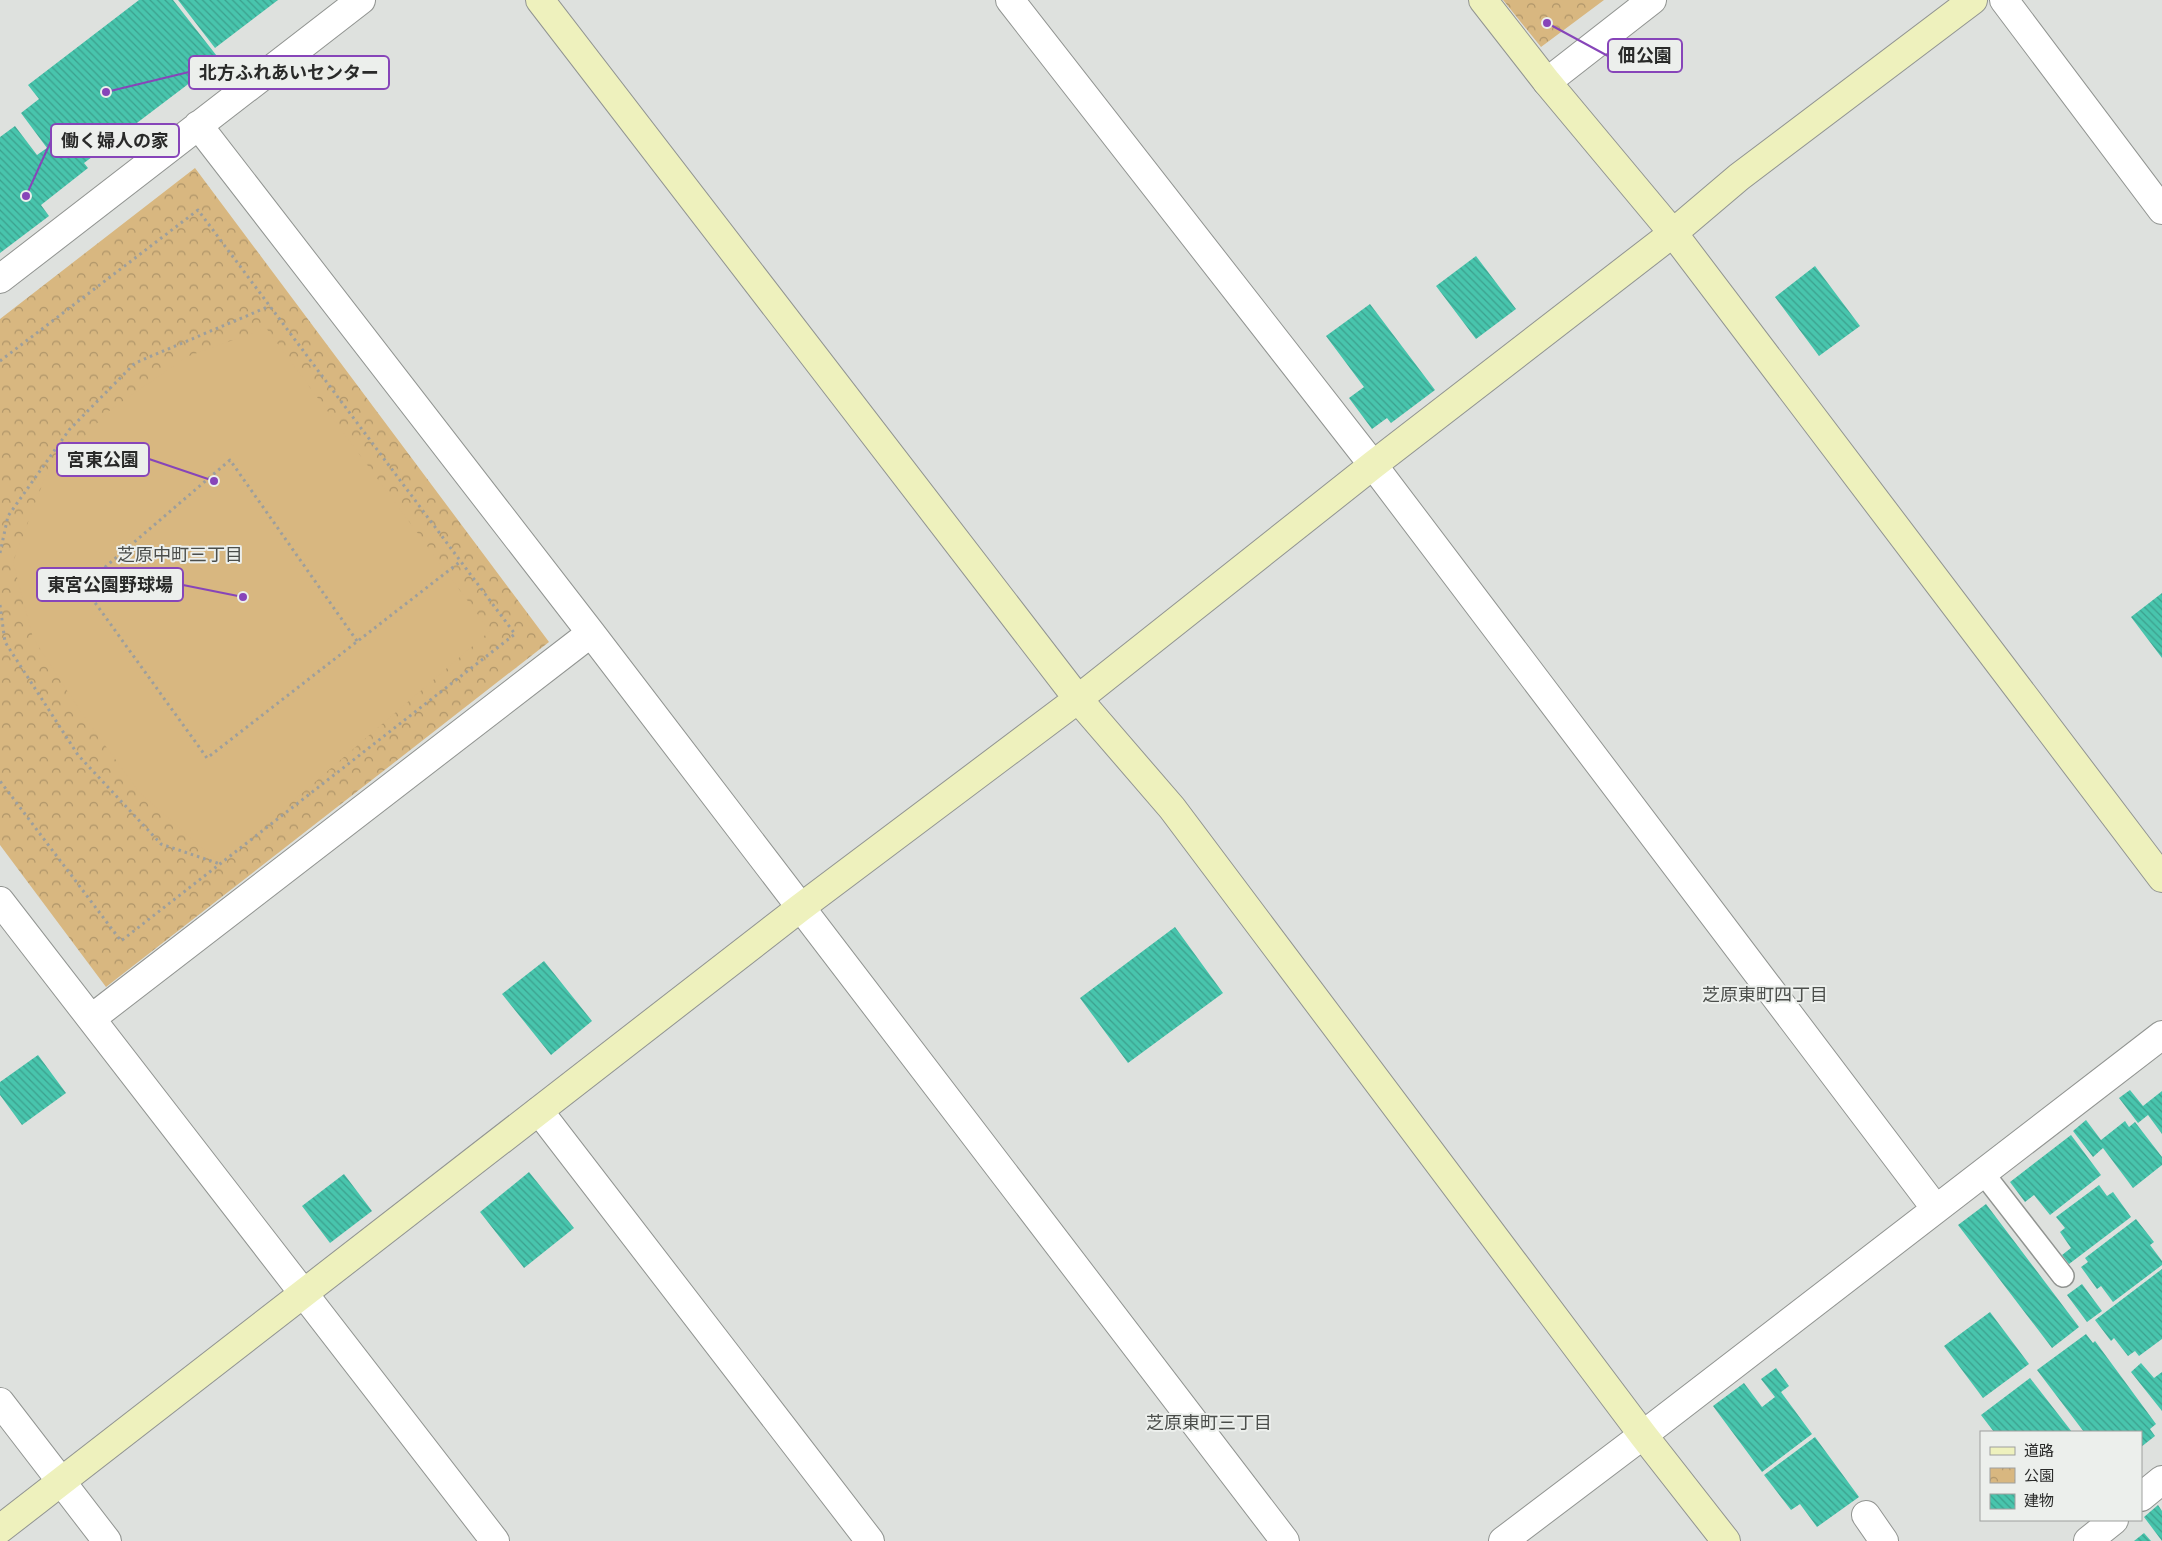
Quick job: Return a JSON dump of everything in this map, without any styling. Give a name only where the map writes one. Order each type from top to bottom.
[{"type":"street","points":[[0,279],[361,0]]},
{"type":"street","points":[[540,0],[1078,699],[1172,808],[1643,1435],[1726,1541]]},
{"type":"street","points":[[1010,0],[1373,465],[1936,1209]]},
{"type":"street","points":[[1484,0],[1547,82],[1673,233],[2162,878]]},
{"type":"street","points":[[1547,82],[1652,0]]},
{"type":"street","points":[[0,1529],[800,908],[1078,699],[1373,465],[1673,233],[1739,177],[1973,0]]},
{"type":"street","points":[[2004,0],[2162,210]]},
{"type":"street","points":[[198,125],[592,633],[1285,1541]]},
{"type":"street","points":[[92,1018],[592,633]]},
{"type":"street","points":[[0,901],[495,1541]]},
{"type":"street","points":[[1512,1538],[2162,1035]]},
{"type":"street","points":[[539,1111],[870,1541]]},
{"type":"street","points":[[0,1402],[107,1541]]},
{"type":"street","points":[[2142,1497],[2162,1480]]},
{"type":"street","points":[[1866,1515],[1884,1541]]},
{"type":"street","points":[[2088,1541],[2113,1521]]},
{"type":"lane","points":[[1983,1173],[2063,1276]]},
{"type":"path","points":[[0,362],[198,210],[515,634],[121,941],[0,781]]},
{"type":"path","points":[[0,553],[8,516],[69,430],[135,363],[270,306]]},
{"type":"path","points":[[357,641],[230,460],[83,586],[206,758],[461,561]]},
{"type":"path","points":[[0,605],[6,642],[78,754],[161,844],[220,864]]},
{"type":"green space","points":[[1503,0],[1604,0],[1541,47]]},
{"type":"green space","points":[[195,168],[549,642],[106,987],[0,845],[0,319]]},
{"type":"green space","points":[[266,328],[490,631],[220,864],[139,792],[81,712],[33,638],[13,562],[45,477],[109,411],[186,357]]},
{"type":"building","points":[[139,0],[173,0],[220,60],[84,163],[88,168],[41,205],[49,216],[0,253],[0,137],[15,126],[37,155],[47,148],[21,113],[39,99],[28,85]]},
{"type":"building","points":[[178,0],[278,0],[215,48]]},
{"type":"building","points":[[1476,256],[1516,309],[1476,339],[1436,286]]},
{"type":"building","points":[[1815,266],[1860,326],[1819,356],[1775,297]]},
{"type":"building","points":[[1370,304],[1435,390],[1391,423],[1387,418],[1372,429],[1349,398],[1364,387],[1326,336]]},
{"type":"building","points":[[2162,593],[2162,658],[2131,617]]},
{"type":"building","points":[[1175,927],[1223,993],[1128,1063],[1080,998]]},
{"type":"building","points":[[544,961],[592,1021],[551,1055],[502,994]]},
{"type":"building","points":[[38,1055],[66,1093],[22,1125],[0,1095],[0,1082]]},
{"type":"building","points":[[2130,1090],[2143,1106],[2162,1091],[2162,1134],[2148,1115],[2138,1123],[2119,1098]]},
{"type":"building","points":[[2086,1120],[2101,1140],[2125,1121],[2129,1127],[2135,1122],[2162,1157],[2162,1165],[2133,1188],[2103,1148],[2093,1157],[2073,1131]]},
{"type":"building","points":[[2071,1135],[2101,1175],[2050,1215],[2034,1195],[2025,1202],[2010,1182]]},
{"type":"building","points":[[529,1172],[574,1228],[524,1268],[480,1212]]},
{"type":"building","points":[[344,1174],[372,1211],[330,1243],[302,1206]]},
{"type":"building","points":[[2099,1185],[2107,1196],[2113,1192],[2131,1217],[2069,1264],[2062,1255],[2071,1248],[2060,1232],[2065,1228],[2056,1217]]},
{"type":"building","points":[[1986,1204],[2079,1327],[2052,1348],[1958,1225]]},
{"type":"building","points":[[2136,1219],[2154,1242],[2150,1245],[2162,1261],[2162,1265],[2113,1302],[2101,1286],[2097,1289],[2081,1267],[2088,1262],[2085,1258]]},
{"type":"building","points":[[2162,1269],[2162,1339],[2139,1356],[2135,1351],[2128,1356],[2114,1338],[2111,1341],[2095,1320]]},
{"type":"building","points":[[2082,1284],[2102,1311],[2087,1322],[2067,1295]]},
{"type":"building","points":[[1990,1312],[2029,1364],[1983,1398],[1944,1346]]},
{"type":"building","points":[[2086,1334],[2093,1343],[2095,1341],[2156,1424],[2150,1429],[2155,1436],[2142,1446],[2142,1431],[2083,1431],[2037,1370]]},
{"type":"building","points":[[2141,1363],[2154,1378],[2162,1372],[2162,1411],[2131,1372]]},
{"type":"building","points":[[1776,1368],[1789,1386],[1781,1392],[1812,1434],[1762,1472],[1713,1406],[1744,1383],[1762,1407],[1775,1397],[1761,1379]]},
{"type":"building","points":[[2030,1378],[2071,1431],[1993,1431],[1981,1415]]},
{"type":"building","points":[[1815,1437],[1859,1497],[1817,1527],[1800,1504],[1791,1510],[1764,1475]]},
{"type":"building","points":[[2158,1505],[2162,1511],[2162,1541],[2144,1517]]},
{"type":"building","points":[[2144,1533],[2151,1541],[2134,1541]]},
{"type":"place","name":"佃公園","points":[[1547,23]]},
{"type":"place","name":"北方ふれあいセンター","points":[[106,92]]},
{"type":"place","name":"働く婦人の家","points":[[26,196]]},
{"type":"place","name":"宮東公園","points":[[214,481]]},
{"type":"place","name":"東宮公園野球場","points":[[243,597]]},
{"type":"district","name":"芝原中町三丁目","points":[[180,555]]},
{"type":"district","name":"芝原東町四丁目","points":[[1765,995]]},
{"type":"district","name":"芝原東町三丁目","points":[[1209,1423]]}]
